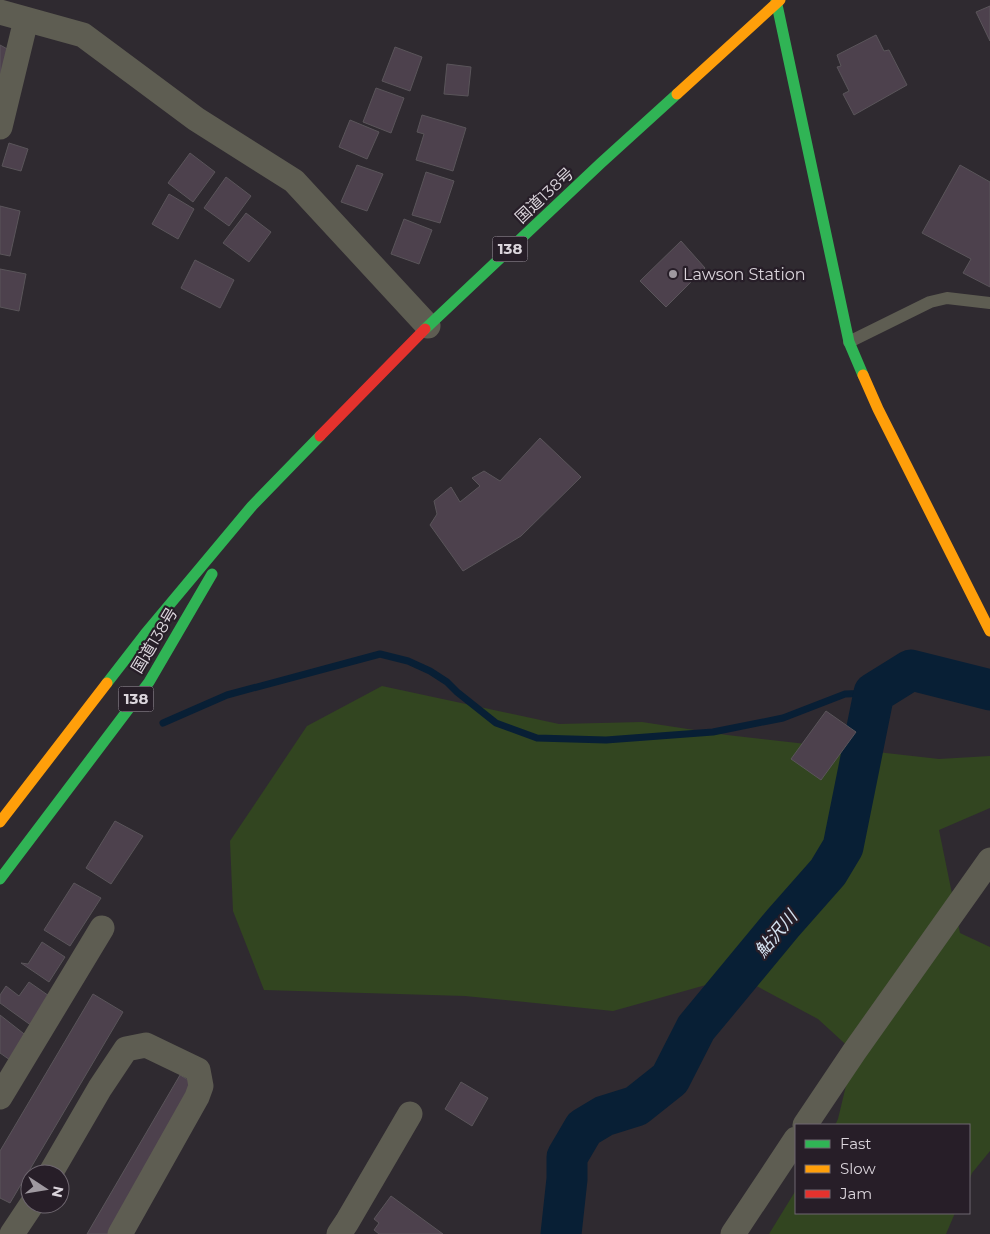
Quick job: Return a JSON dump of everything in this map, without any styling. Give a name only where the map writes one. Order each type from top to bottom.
[{"type":"main road","name":"国道138号","points":[[0,822],[145,634],[252,506],[428,326],[601,163],[778,1]]},
{"type":"main road","points":[[778,1],[786,51],[849,342],[878,409],[990,631]]},
{"type":"main road","name":"国道138号","points":[[0,879],[149,682],[252,506]]},
{"type":"street","points":[[0,12],[83,35],[196,118],[294,181],[428,326]]},
{"type":"street","points":[[0,127],[26,20]]},
{"type":"street","points":[[806,1124],[854,1052],[990,860]]},
{"type":"street","points":[[0,1096],[102,928]]},
{"type":"street","points":[[56,1164],[100,1088],[126,1049],[146,1045],[198,1070],[201,1086],[198,1097],[120,1234]]},
{"type":"street","points":[[348,1230],[410,1114]]},
{"type":"street","points":[[734,1234],[795,1141]]},
{"type":"street","points":[[12,1234],[25,1214]]},
{"type":"lane","points":[[849,342],[930,302],[947,298],[990,303]]},
{"type":"green space","points":[[382,686],[559,724],[642,722],[727,735],[939,759],[990,756],[990,808],[939,830],[960,933],[990,947],[990,1151],[972,1173],[970,1178],[970,1124],[836,1124],[854,1052],[818,1019],[738,976],[613,1011],[465,996],[264,990],[233,911],[230,841],[307,726]]},
{"type":"green space","points":[[795,1192],[795,1214],[955,1214],[946,1234],[769,1234]]},
{"type":"building","points":[[990,6],[990,41],[976,12]]},
{"type":"building","points":[[876,35],[884,51],[889,50],[907,85],[854,115],[843,94],[849,91],[837,67],[841,66],[837,55]]},
{"type":"building","points":[[0,45],[13,52],[0,78]]},
{"type":"building","points":[[395,47],[422,57],[410,91],[382,81]]},
{"type":"building","points":[[447,64],[471,67],[468,96],[444,94]]},
{"type":"building","points":[[376,88],[404,98],[391,133],[363,122]]},
{"type":"building","points":[[422,115],[466,128],[453,171],[416,160],[424,134],[417,132]]},
{"type":"building","points":[[350,120],[379,132],[367,159],[339,147]]},
{"type":"building","points":[[9,143],[28,149],[21,171],[2,166]]},
{"type":"building","points":[[190,153],[215,172],[193,202],[168,183]]},
{"type":"building","points":[[357,165],[383,174],[367,211],[341,202]]},
{"type":"building","points":[[960,165],[990,182],[990,287],[963,273],[971,259],[922,233]]},
{"type":"building","points":[[426,172],[454,181],[440,223],[412,215]]},
{"type":"building","points":[[226,177],[251,196],[229,226],[204,208]]},
{"type":"building","points":[[169,194],[194,209],[178,239],[152,224]]},
{"type":"building","points":[[0,206],[20,211],[10,256],[0,254]]},
{"type":"building","points":[[246,213],[271,232],[249,262],[223,243]]},
{"type":"building","points":[[404,219],[432,230],[419,264],[391,254]]},
{"type":"building","name":"Lawson Station","points":[[681,241],[705,268],[666,307],[640,281]]},
{"type":"building","points":[[195,260],[234,280],[220,308],[181,288]]},
{"type":"building","points":[[0,269],[26,274],[19,311],[0,307]]},
{"type":"building","points":[[540,438],[581,477],[521,536],[463,571],[430,525],[437,514],[434,501],[451,487],[460,502],[480,486],[472,478],[484,471],[500,481]]},
{"type":"building","points":[[826,711],[856,732],[821,780],[791,759]]},
{"type":"building","points":[[115,821],[143,836],[111,884],[86,868]]},
{"type":"building","points":[[74,883],[101,898],[70,946],[44,930]]},
{"type":"building","points":[[42,942],[65,957],[49,982],[21,963],[28,964]]},
{"type":"building","points":[[29,982],[52,998],[32,1026],[0,1003],[0,995],[6,986],[19,996]]},
{"type":"building","points":[[93,994],[123,1012],[33,1164],[20,1164],[20,1186],[10,1203],[0,1198],[0,1151]]},
{"type":"building","points":[[0,1015],[28,1037],[10,1060],[0,1053]]},
{"type":"building","points":[[180,1075],[210,1093],[127,1234],[87,1234]]},
{"type":"building","points":[[461,1082],[488,1098],[472,1126],[445,1109]]},
{"type":"building","points":[[391,1196],[443,1234],[379,1234],[374,1230],[379,1223],[374,1219]]},
{"type":"waterway","points":[[163,723],[227,695],[380,654],[408,661],[430,671],[447,682],[496,723],[537,738],[606,740],[713,732],[783,718],[845,694],[874,693]]},
{"type":"waterway","name":"鮎沢川","points":[[561,1234],[567,1179],[567,1157],[584,1128],[604,1116],[636,1106],[670,1079],[696,1028],[828,872],[843,847],[874,693],[911,670],[990,690]]},
{"type":"traffic: fast","points":[[776,0],[849,342],[863,375]]},
{"type":"traffic: fast","points":[[425,329],[677,94]]},
{"type":"traffic: fast","points":[[107,683],[145,634],[252,506],[320,436]]},
{"type":"traffic: fast","points":[[0,879],[149,682],[212,574]]},
{"type":"traffic: slow","points":[[677,94],[780,0]]},
{"type":"traffic: slow","points":[[863,375],[878,409],[990,631]]},
{"type":"traffic: slow","points":[[0,822],[107,683]]},
{"type":"traffic: jam","points":[[320,436],[425,329]]},
{"type":"place","name":"Lawson Station","points":[[673,274]]}]
